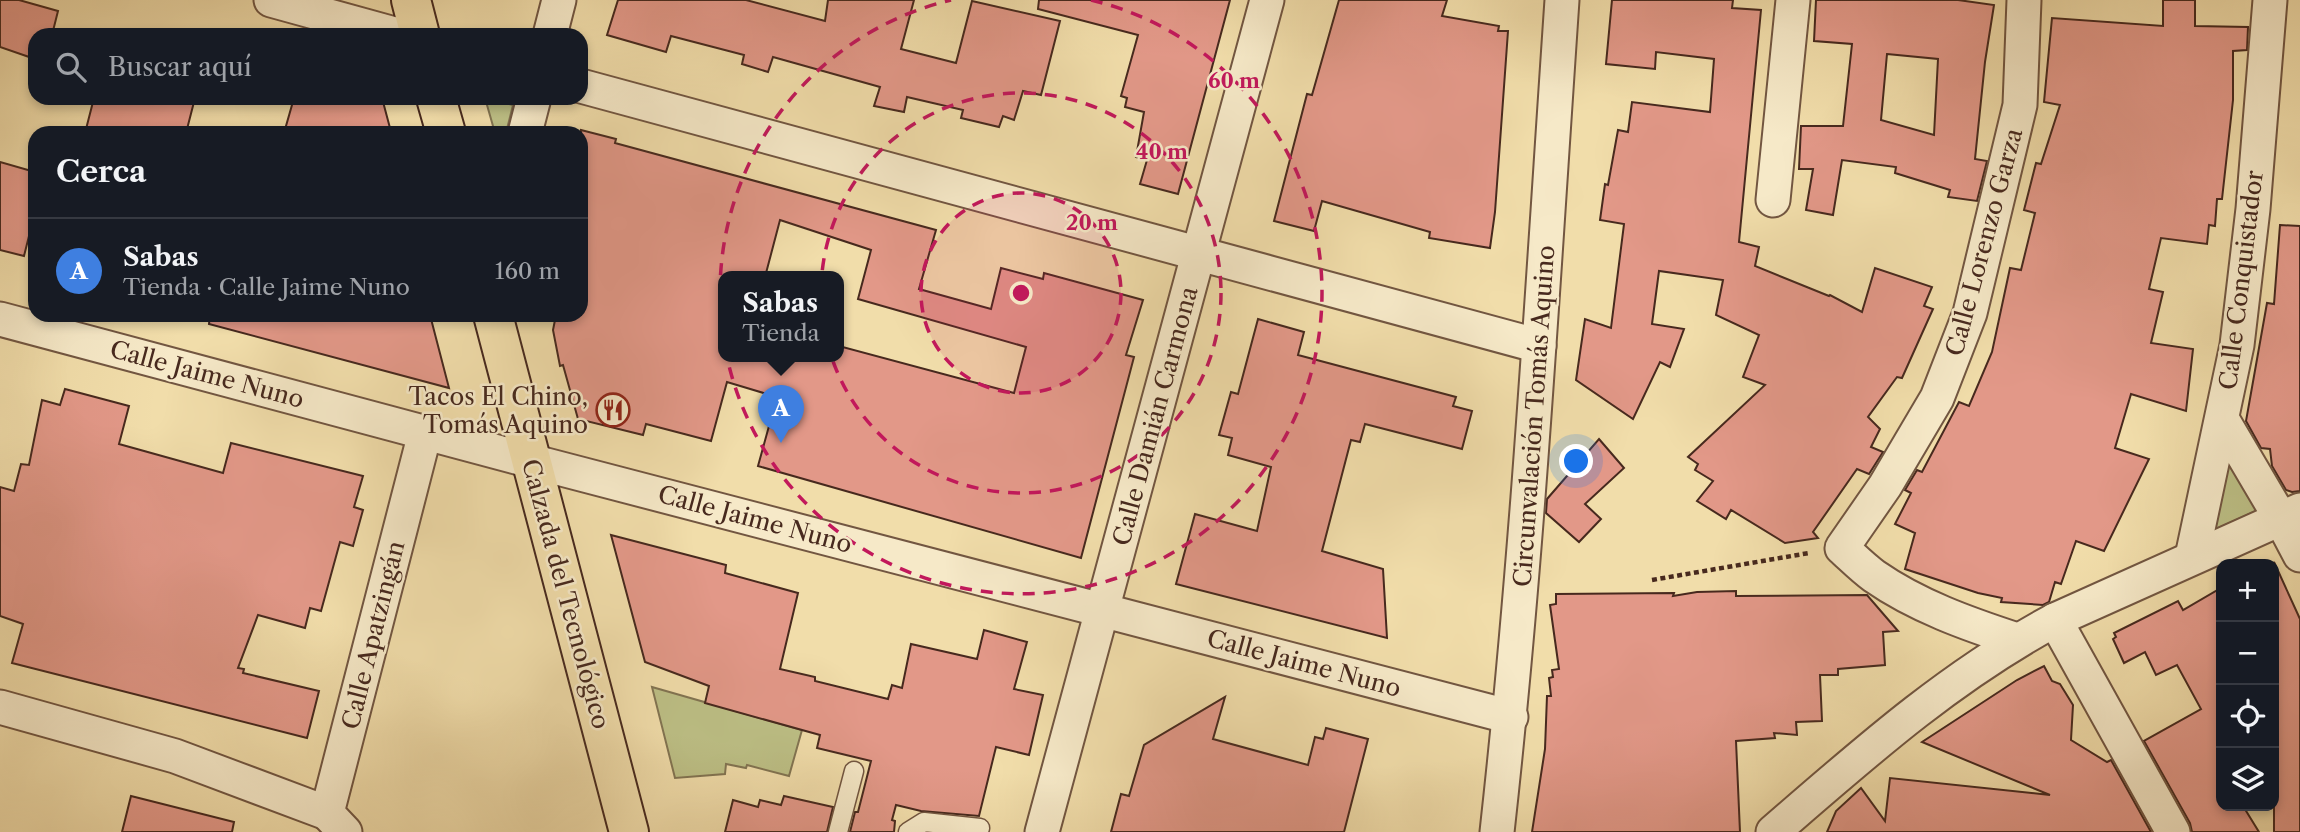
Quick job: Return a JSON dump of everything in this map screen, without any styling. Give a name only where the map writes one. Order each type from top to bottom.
[{"type":"main road","points":[[411,0],[418,28]]},
{"type":"main road","points":[[438,105],[444,126]]},
{"type":"main road","name":"Calzada del Tecnológico","points":[[495,322],[629,832]]},
{"type":"street","points":[[271,0],[373,28]]},
{"type":"street","points":[[552,28],[559,0]]},
{"type":"street","name":"Calle Damián Carmona","points":[[1042,832],[1267,0]]},
{"type":"street","name":"Circunvalación Tomás Aquino","points":[[1497,832],[1511,717],[1528,524],[1562,0]]},
{"type":"street","points":[[1773,200],[1793,0]]},
{"type":"street","name":"Calle Lorenzo Garza","points":[[1842,548],[1885,486],[1937,398],[1970,313],[2020,105],[2024,0]]},
{"type":"street","name":"Calle Conquistador","points":[[2192,557],[2237,345],[2253,209],[2270,0]]},
{"type":"street","points":[[588,88],[1539,346]]},
{"type":"street","points":[[527,126],[532,105]]},
{"type":"street","name":"Calle Jaime Nuno","points":[[0,319],[1511,717]]},
{"type":"street","points":[[2222,419],[2291,514],[2300,555]]},
{"type":"street","name":"Calle Apatzingán","points":[[336,823],[425,433]]},
{"type":"street","points":[[1773,832],[1908,716],[1967,672],[2017,640],[2192,557],[2291,514]]},
{"type":"street","points":[[1842,548],[1873,576],[1905,595],[1975,627],[2017,640]]},
{"type":"street","points":[[2055,620],[2172,832]]},
{"type":"street","points":[[0,707],[175,756],[336,823]]},
{"type":"lane","points":[[838,832],[854,771]]},
{"type":"lane","points":[[908,832],[924,821],[980,828]]},
{"type":"path","points":[[1651,580],[1842,548]]},
{"type":"green space","points":[[487,105],[513,105],[508,126],[493,126]]},
{"type":"green space","points":[[2228,455],[2258,510],[2210,532]]},
{"type":"green space","points":[[652,687],[802,730],[789,776],[747,765],[746,768],[726,764],[725,774],[675,778]]},
{"type":"building","points":[[0,0],[19,0],[58,11],[54,28],[28,28],[28,57],[0,47]]},
{"type":"building","points":[[618,0],[746,0],[825,21],[828,0],[914,0],[901,49],[956,63],[972,1],[1060,21],[1041,95],[1023,91],[1014,120],[1003,116],[999,127],[961,118],[963,110],[907,97],[904,112],[874,106],[880,87],[773,57],[768,72],[742,64],[744,55],[671,36],[666,52],[607,35]]},
{"type":"building","points":[[1039,0],[1230,0],[1178,194],[1140,184],[1147,160],[1136,157],[1144,112],[1125,107],[1127,98],[1121,96],[1138,35],[1038,9]]},
{"type":"building","points":[[1339,0],[1447,0],[1442,16],[1499,26],[1498,31],[1508,31],[1490,248],[1429,238],[1430,232],[1322,201],[1314,231],[1274,221],[1307,94],[1312,95]]},
{"type":"building","points":[[1612,0],[1733,0],[1732,8],[1761,10],[1739,242],[1759,247],[1755,266],[1830,295],[1862,312],[1875,268],[1932,287],[1924,306],[1933,309],[1902,378],[1897,377],[1868,417],[1880,429],[1871,447],[1883,452],[1869,474],[1857,469],[1813,532],[1818,538],[1785,543],[1731,510],[1726,519],[1697,501],[1713,481],[1695,470],[1698,464],[1688,457],[1765,385],[1743,377],[1759,335],[1716,315],[1723,280],[1659,271],[1652,324],[1684,329],[1670,367],[1660,362],[1633,419],[1576,380],[1585,319],[1611,328],[1624,224],[1600,220],[1605,184],[1608,185],[1618,130],[1628,132],[1632,102],[1710,112],[1714,59],[1656,52],[1655,69],[1606,64]]},
{"type":"building","points":[[1816,0],[1958,0],[1994,5],[1975,159],[1987,161],[1977,201],[1948,197],[1950,190],[1895,173],[1896,167],[1842,160],[1833,215],[1806,210],[1813,169],[1799,169],[1801,126],[1843,126],[1852,44],[1814,41]],"holes":[[[1887,54],[1938,59],[1934,135],[1881,120]]]},
{"type":"building","points":[[2163,0],[2195,0],[2195,26],[2248,27],[2247,50],[2233,51],[2233,100],[2222,199],[2217,199],[2215,226],[2209,225],[2207,244],[2161,238],[2149,289],[2163,292],[2151,343],[2193,349],[2186,411],[2131,394],[2115,448],[2149,459],[2104,551],[2076,541],[2061,584],[2055,582],[2049,602],[2043,605],[2001,602],[2002,598],[1905,569],[1915,533],[1895,524],[1911,493],[1905,490],[1917,470],[1922,472],[1959,402],[1969,406],[1992,352],[2010,268],[2021,270],[2035,213],[2024,210],[2036,163],[2041,164],[2060,105],[2044,102],[2052,18],[2163,26]]},
{"type":"building","points":[[92,105],[193,105],[188,126],[87,126]]},
{"type":"building","points":[[292,105],[384,105],[389,126],[286,126]]},
{"type":"building","points":[[588,132],[616,139],[615,143],[936,230],[919,289],[991,309],[1001,268],[1043,279],[1044,273],[1143,300],[1126,355],[1134,357],[1081,558],[758,466],[777,397],[727,382],[711,441],[646,424],[643,435],[578,419],[563,365],[560,366],[553,330],[555,322],[588,322]]},
{"type":"building","points":[[0,162],[28,170],[28,240],[24,256],[0,250]]},
{"type":"building","points":[[2280,225],[2300,226],[2300,491],[2292,492],[2286,490],[2272,466],[2270,449],[2261,448],[2246,421],[2267,303],[2274,304]]},
{"type":"building","points":[[1258,319],[1304,332],[1298,355],[1456,397],[1453,406],[1472,411],[1462,449],[1365,424],[1360,442],[1351,440],[1322,551],[1383,569],[1387,638],[1176,584],[1195,514],[1257,531],[1271,467],[1228,455],[1232,438],[1219,435],[1231,392],[1238,394]]},
{"type":"building","points":[[432,322],[449,388],[209,324]]},
{"type":"building","points":[[65,389],[129,406],[119,444],[223,473],[231,443],[363,476],[354,507],[363,510],[353,546],[340,542],[321,611],[310,608],[305,628],[258,615],[238,668],[244,669],[243,673],[319,691],[307,738],[12,663],[23,624],[0,616],[0,487],[14,491],[21,464],[29,465],[42,400],[60,405]]},
{"type":"building","points":[[1599,439],[1624,468],[1585,504],[1601,519],[1579,542],[1546,513],[1547,499]]},
{"type":"building","points":[[611,535],[726,565],[725,573],[798,593],[780,669],[815,677],[815,681],[888,699],[892,685],[902,688],[911,644],[977,659],[984,630],[1027,642],[1014,689],[1043,695],[1029,755],[996,747],[979,816],[921,811],[896,805],[892,820],[895,821],[894,832],[850,832],[871,761],[817,748],[820,735],[705,703],[709,686],[645,662]]},
{"type":"building","points":[[2279,573],[2300,619],[2300,832],[2274,832],[2274,811],[2279,811]]},
{"type":"building","points":[[1736,591],[1736,596],[1867,595],[1898,631],[1883,632],[1885,665],[1838,669],[1838,675],[1820,675],[1822,721],[1796,722],[1797,735],[1774,733],[1775,738],[1736,741],[1740,832],[1532,832],[1545,749],[1547,696],[1551,696],[1549,678],[1553,677],[1552,670],[1559,669],[1550,605],[1556,604],[1556,594],[1674,593],[1673,596]]},
{"type":"building","points":[[2216,591],[2216,811],[2246,811],[2259,832],[2192,832],[2190,823],[2144,741],[2201,709],[2177,665],[2156,675],[2145,652],[2124,663],[2113,639],[2116,637],[2114,633],[2178,601],[2183,610]]},
{"type":"building","points":[[2044,666],[2052,681],[2060,684],[2073,705],[2071,740],[2107,762],[2111,760],[2151,832],[1827,832],[1836,811],[1861,788],[1885,821],[1890,778],[2050,795],[1922,742],[2017,680]]},
{"type":"building","points":[[1225,697],[1213,739],[1308,765],[1315,737],[1323,739],[1326,728],[1368,739],[1344,832],[1111,832],[1121,794],[1129,796],[1144,745]]},
{"type":"building","points":[[131,796],[234,822],[232,832],[122,832]]},
{"type":"building","points":[[784,796],[833,807],[827,832],[725,832],[733,800],[758,807],[760,800],[781,805]]},
{"type":"place","name":"Tacos El Chino, Tomás Aquino","points":[[613,410]]},
{"type":"place","name":"Sabas","points":[[781,443]]}]
